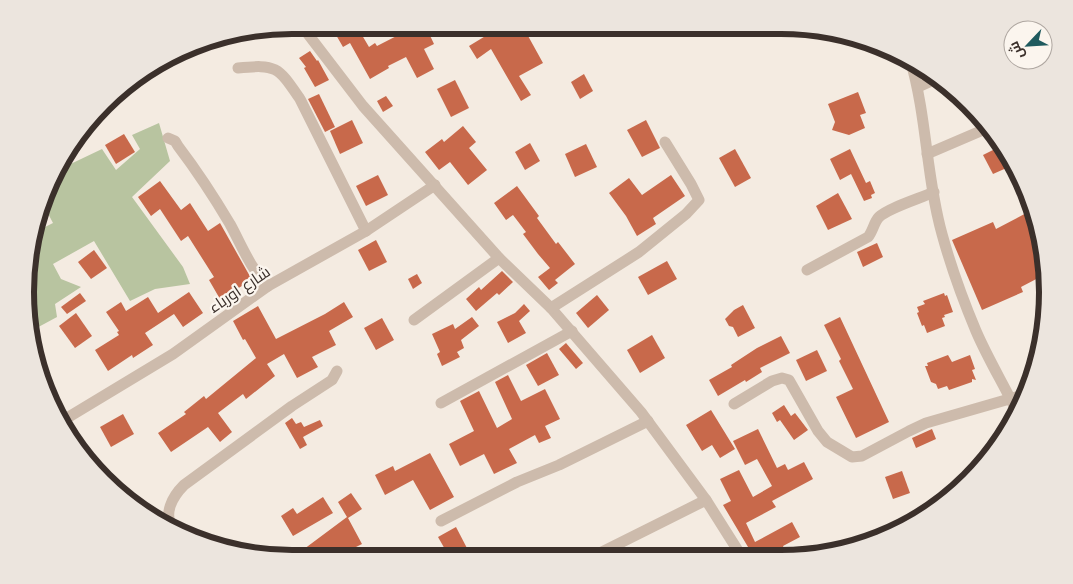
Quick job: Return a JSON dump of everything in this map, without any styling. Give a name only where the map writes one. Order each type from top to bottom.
[{"type":"street","points":[[308,34],[364,106],[500,258],[572,331],[648,421],[706,500],[738,550]]},
{"type":"street","points":[[238,68],[271,67],[287,80],[300,99],[366,231]]},
{"type":"street","points":[[913,70],[918,87],[927,154],[942,234],[976,331],[1013,405]]},
{"type":"street","points":[[918,87],[930,82]]},
{"type":"street","points":[[927,154],[982,130]]},
{"type":"street","points":[[168,138],[175,141],[209,189],[259,277],[268,286]]},
{"type":"street","points":[[551,308],[639,252],[686,214],[699,200],[665,142]]},
{"type":"street","name":"شارع اورباء","points":[[66,418],[174,354],[268,286],[366,231],[435,185]]},
{"type":"street","points":[[806,270],[868,237],[873,230],[876,220],[883,213],[934,192]]},
{"type":"street","points":[[414,320],[500,258]]},
{"type":"street","points":[[441,403],[572,331]]},
{"type":"street","points":[[170,520],[169,509],[174,498],[184,485],[292,406],[332,380],[338,371]]},
{"type":"street","points":[[734,404],[772,381],[782,378],[789,380],[818,432],[827,442],[855,457],[862,456],[909,430],[926,423],[1018,396]]},
{"type":"street","points":[[441,521],[517,482],[559,466],[648,421]]},
{"type":"street","points":[[608,550],[706,500]]},
{"type":"green space","points":[[159,123],[170,161],[132,197],[183,267],[190,284],[155,289],[130,301],[94,241],[53,264],[61,279],[81,287],[55,304],[57,317],[36,328],[34,309],[36,258],[42,228],[53,223],[47,211],[60,178],[66,166],[102,149],[116,170],[140,149],[132,135]]},
{"type":"building","points":[[335,34],[361,34],[369,47],[375,43],[377,46],[400,34],[429,34],[434,44],[424,49],[434,69],[417,78],[406,57],[388,66],[389,68],[370,79],[350,43],[343,47]]},
{"type":"building","points":[[489,34],[527,34],[543,63],[519,76],[531,95],[521,101],[491,49],[477,59],[469,46]]},
{"type":"building","points":[[310,51],[318,60],[329,80],[315,87],[304,68],[306,67],[299,58]]},
{"type":"building","points":[[584,74],[593,91],[580,99],[571,82]]},
{"type":"building","points":[[455,80],[469,108],[451,117],[437,89]]},
{"type":"building","points":[[858,92],[866,113],[860,115],[865,128],[849,135],[832,130],[835,122],[828,104]]},
{"type":"building","points":[[319,94],[335,127],[325,132],[308,99]]},
{"type":"building","points":[[386,96],[393,106],[383,112],[377,101]]},
{"type":"building","points":[[352,120],[363,143],[340,154],[330,131]]},
{"type":"building","points":[[646,120],[660,148],[642,157],[627,130]]},
{"type":"building","points":[[463,126],[476,142],[469,148],[487,170],[468,185],[450,162],[439,170],[425,152],[442,139],[444,142]]},
{"type":"building","points":[[124,134],[135,152],[116,164],[105,145]]},
{"type":"building","points":[[530,143],[540,161],[525,170],[515,152]]},
{"type":"building","points":[[586,144],[597,167],[575,177],[565,154]]},
{"type":"building","points":[[735,149],[751,178],[735,187],[719,158]]},
{"type":"building","points":[[850,149],[866,183],[870,181],[875,193],[871,195],[872,198],[864,201],[851,174],[840,180],[830,159]]},
{"type":"building","points":[[996,149],[1007,168],[993,174],[983,155]]},
{"type":"building","points":[[378,175],[388,195],[366,206],[356,186]]},
{"type":"building","points":[[671,175],[685,196],[653,218],[656,224],[637,236],[626,216],[609,193],[629,178],[642,195]]},
{"type":"building","points":[[160,181],[181,210],[190,203],[208,231],[220,223],[252,280],[220,299],[209,280],[214,277],[188,236],[181,241],[160,209],[151,216],[138,197]]},
{"type":"building","points":[[517,186],[539,216],[537,218],[556,244],[558,242],[575,264],[555,280],[558,283],[549,290],[538,277],[550,268],[523,234],[526,232],[513,215],[506,220],[494,203]]},
{"type":"building","points":[[838,193],[852,219],[828,230],[816,206]]},
{"type":"building","points":[[1027,213],[1037,258],[1039,278],[1021,287],[1023,292],[982,310],[952,240],[993,222],[996,229]]},
{"type":"building","points":[[376,240],[387,262],[369,271],[358,250]]},
{"type":"building","points":[[877,243],[883,257],[863,267],[857,252]]},
{"type":"building","points":[[94,250],[107,268],[91,279],[78,262]]},
{"type":"building","points":[[667,261],[677,279],[648,295],[638,277]]},
{"type":"building","points":[[502,271],[513,282],[499,295],[497,293],[476,311],[466,299],[479,287],[481,290]]},
{"type":"building","points":[[417,274],[422,283],[413,289],[408,279]]},
{"type":"building","points":[[189,292],[203,313],[183,327],[174,314],[145,333],[153,345],[133,358],[132,355],[108,371],[95,350],[119,335],[117,332],[119,331],[106,312],[121,302],[126,311],[148,297],[158,313]]},
{"type":"building","points":[[80,293],[86,301],[67,314],[61,307]]},
{"type":"building","points":[[944,293],[945,296],[947,295],[953,312],[944,315],[945,317],[942,318],[945,326],[927,333],[917,313],[919,312],[917,307],[925,304],[923,301]]},
{"type":"building","points":[[597,295],[609,310],[588,328],[576,313]]},
{"type":"building","points":[[344,302],[353,317],[329,331],[336,345],[312,357],[318,367],[297,378],[284,354],[267,364],[275,376],[246,399],[243,394],[218,413],[232,432],[220,442],[208,427],[171,452],[158,433],[186,414],[184,412],[204,396],[206,399],[256,358],[245,339],[243,340],[233,321],[258,306],[276,339]]},
{"type":"building","points":[[524,304],[530,311],[519,321],[526,333],[508,343],[497,322],[515,313]]},
{"type":"building","points":[[743,305],[755,328],[738,337],[733,327],[729,326],[725,319],[734,310]]},
{"type":"building","points":[[76,313],[92,336],[75,348],[59,326]]},
{"type":"building","points":[[472,317],[479,326],[461,340],[464,348],[457,352],[460,357],[442,366],[437,354],[440,352],[432,334],[453,324],[455,329]]},
{"type":"building","points":[[840,317],[889,422],[856,438],[836,397],[853,389],[824,325]]},
{"type":"building","points":[[382,318],[394,340],[376,350],[364,328]]},
{"type":"building","points":[[652,335],[665,358],[640,373],[627,350]]},
{"type":"building","points":[[781,336],[790,353],[760,368],[762,372],[718,396],[709,380],[732,367],[731,365],[757,348]]},
{"type":"building","points":[[566,343],[583,363],[576,369],[559,349]]},
{"type":"building","points":[[817,350],[827,371],[806,381],[796,360]]},
{"type":"building","points":[[547,353],[559,375],[538,386],[526,365]]},
{"type":"building","points":[[948,355],[952,362],[970,355],[975,369],[972,370],[976,380],[972,379],[972,382],[949,390],[947,386],[938,389],[936,384],[931,382],[925,366],[928,366],[927,363]]},
{"type":"building","points":[[508,375],[521,401],[545,389],[560,419],[545,426],[551,438],[539,443],[535,435],[509,449],[517,463],[494,474],[484,454],[460,466],[449,444],[474,431],[460,401],[479,391],[497,428],[512,419],[495,382]]},
{"type":"building","points":[[784,405],[791,416],[795,413],[808,430],[794,440],[780,420],[777,422],[772,413]]},
{"type":"building","points":[[711,410],[735,449],[720,458],[712,445],[702,451],[686,425]]},
{"type":"building","points":[[123,414],[134,434],[111,447],[100,427]]},
{"type":"building","points":[[292,418],[296,424],[301,422],[304,427],[320,420],[323,426],[303,437],[307,445],[300,449],[285,423]]},
{"type":"building","points":[[758,429],[777,468],[785,464],[788,470],[804,462],[813,479],[772,501],[776,507],[746,523],[755,542],[792,522],[800,537],[783,546],[785,550],[750,550],[723,505],[731,501],[720,479],[739,470],[753,497],[772,486],[757,459],[745,465],[733,441]]},
{"type":"building","points":[[932,429],[936,439],[916,448],[912,438]]},
{"type":"building","points":[[430,453],[454,497],[430,510],[413,480],[385,495],[375,475],[393,466],[395,471]]},
{"type":"building","points":[[902,471],[910,493],[893,499],[885,477]]},
{"type":"building","points":[[351,493],[362,509],[348,518],[362,544],[350,550],[303,550],[347,517],[338,502]]},
{"type":"building","points":[[323,497],[333,513],[293,536],[281,516],[293,508],[297,514]]},
{"type":"building","points":[[456,527],[468,550],[445,550],[438,537]]}]
